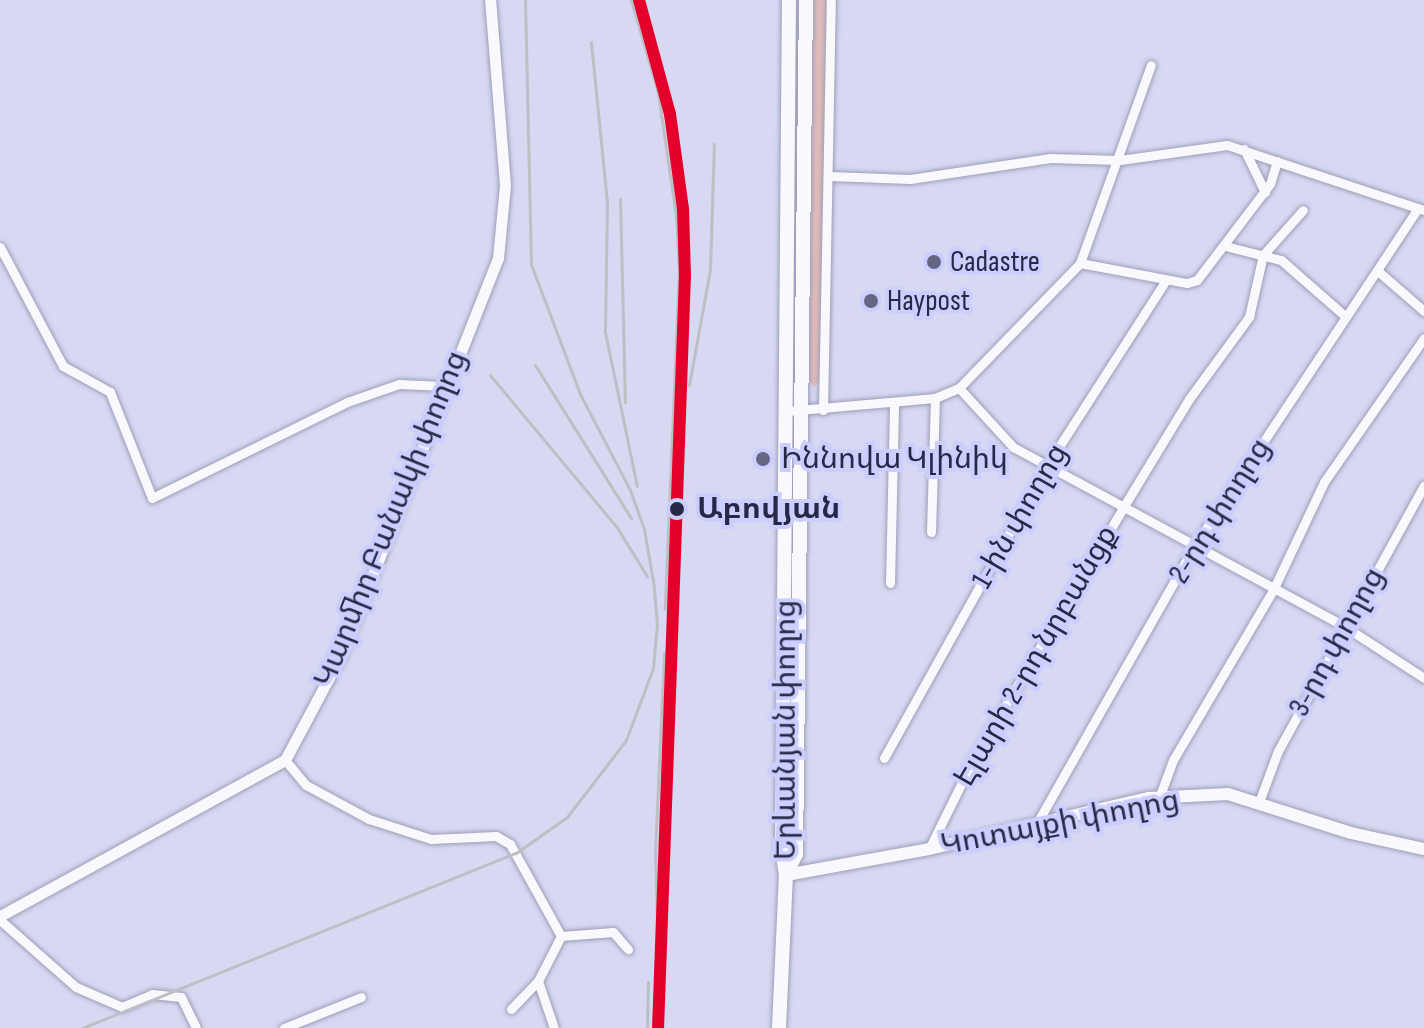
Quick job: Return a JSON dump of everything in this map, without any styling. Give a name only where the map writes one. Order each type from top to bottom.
[{"type":"main road","name":"Երևանյան փողոց","points":[[789,0],[794,411]]},
{"type":"main road","name":"Երևանյան փողոց","points":[[779,1028],[786,875],[782,849],[806,0]]},
{"type":"main road","name":"Կոտայքի փողոց","points":[[786,875],[929,849],[1159,798],[1228,794],[1351,833],[1424,849]]},
{"type":"street","name":"Կարմիր Բանակի փողոց","points":[[285,760],[340,657],[444,386],[498,258],[505,185],[490,0]]},
{"type":"street","points":[[823,410],[831,0]]},
{"type":"street","points":[[794,411],[935,398],[959,388],[1080,263],[1120,160],[1151,65]]},
{"type":"street","points":[[829,176],[910,179],[1050,158],[1120,160],[1227,145],[1421,209]]},
{"type":"street","points":[[1244,149],[1265,192]]},
{"type":"street","points":[[1080,263],[1166,280],[1197,280],[1265,192],[1277,161]]},
{"type":"street","name":"2-րդ փողոց","points":[[1037,823],[1195,545],[1421,209]]},
{"type":"street","points":[[1263,255],[1303,210]]},
{"type":"street","points":[[1225,246],[1263,255],[1301,273],[1327,304],[1346,317]]},
{"type":"street","points":[[0,247],[63,366],[110,392],[152,498],[347,402],[399,384],[444,386]]},
{"type":"street","name":"Էլարի 2-րդ նրբանցք","points":[[929,849],[974,758],[1124,506],[1200,382],[1244,326],[1256,299],[1263,255]]},
{"type":"street","points":[[1379,272],[1424,311]]},
{"type":"street","name":"1-ին փողոց","points":[[884,758],[1046,467],[1166,280]]},
{"type":"street","points":[[1159,798],[1173,760],[1273,590],[1324,482],[1424,338]]},
{"type":"street","points":[[959,388],[1013,447],[1344,626],[1424,678]]},
{"type":"street","points":[[931,532],[935,398]]},
{"type":"street","points":[[890,583],[894,402]]},
{"type":"street","name":"3-րդ փողոց","points":[[1259,802],[1278,751],[1424,485]]},
{"type":"street","points":[[196,1028],[181,997],[152,994],[122,1007],[76,987],[0,918],[285,760],[306,785],[369,819],[431,839],[496,836],[510,844],[561,936]]},
{"type":"street","points":[[561,936],[613,932],[628,949]]},
{"type":"street","points":[[511,1009],[538,981],[561,936]]},
{"type":"street","points":[[538,981],[554,1028]]},
{"type":"street","points":[[284,1028],[361,997]]},
{"type":"shaded area","points":[[813,0],[826,0],[822,379],[814,387],[809,381]]},
{"type":"railway","points":[[82,1028],[516,853],[567,817],[626,740],[653,668],[657,624],[654,587],[644,529],[630,490],[580,394],[531,264],[525,0]]},
{"type":"railway","points":[[631,0],[658,93],[676,216],[679,269],[665,609]]},
{"type":"railway","points":[[591,42],[607,202],[605,332],[637,486]]},
{"type":"railway","points":[[689,385],[710,269],[714,144]]},
{"type":"railway","points":[[620,199],[625,402]]},
{"type":"railway","points":[[535,365],[631,518]]},
{"type":"railway","points":[[490,375],[616,526],[647,576]]},
{"type":"railway","points":[[659,1001],[655,852],[664,653]]},
{"type":"railway","points":[[647,1028],[648,982]]},
{"type":"transit line","points":[[639,0],[670,114],[683,209],[685,275],[658,1028]]},
{"type":"place","name":"Cadastre","points":[[934,262]]},
{"type":"place","name":"Haypost","points":[[871,301]]},
{"type":"place","name":"Իննովա Կլինիկ","points":[[763,459]]},
{"type":"place","name":"Աբովյան","points":[[677,509]]}]
